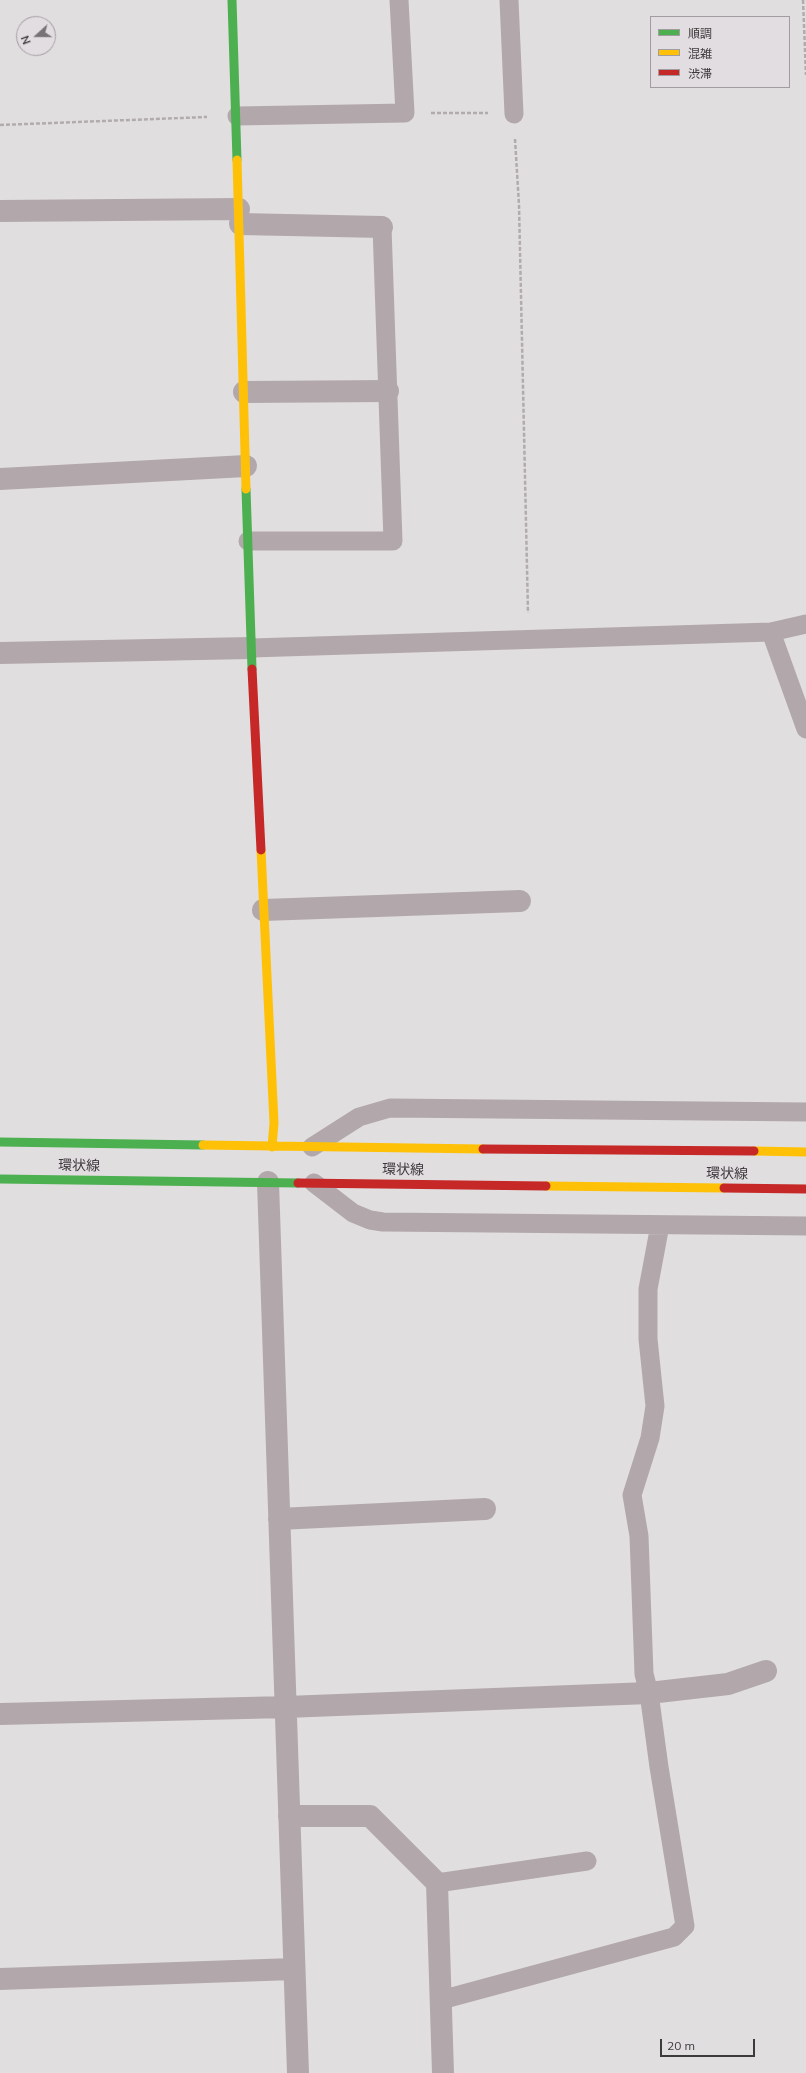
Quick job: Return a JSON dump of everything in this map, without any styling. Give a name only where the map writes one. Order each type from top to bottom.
[{"type":"street","points":[[232,0],[251,648],[274,1123],[272,1147]]},
{"type":"street","points":[[0,211],[239,217],[382,227]]},
{"type":"street","points":[[244,392],[388,391]]},
{"type":"street","points":[[0,479],[246,466]]},
{"type":"street","points":[[0,653],[251,648]]},
{"type":"street","points":[[264,910],[520,901]]},
{"type":"street","name":"環状線","points":[[0,1142],[312,1148],[806,1152]]},
{"type":"street","name":"環状線","points":[[0,1179],[806,1189]]},
{"type":"street","points":[[268,1182],[298,2073]]},
{"type":"street","points":[[279,1519],[484,1509]]},
{"type":"street","points":[[0,1714],[286,1707],[649,1693],[728,1684],[766,1671]]},
{"type":"street","points":[[290,1816],[370,1816],[437,1883],[443,2073]]},
{"type":"street","points":[[0,1979],[294,1970]]},
{"type":"lane","points":[[236,116],[405,113],[400,0]]},
{"type":"lane","points":[[509,0],[514,114]]},
{"type":"lane","points":[[248,541],[392,541],[382,227]]},
{"type":"lane","points":[[251,648],[771,632],[806,624]]},
{"type":"lane","points":[[771,632],[806,729]]},
{"type":"lane","points":[[312,1148],[359,1117],[390,1108],[806,1112]]},
{"type":"lane","points":[[314,1183],[353,1213],[370,1220],[383,1222],[806,1226]]},
{"type":"lane","points":[[441,2000],[674,1937],[685,1926],[659,1767],[649,1693],[644,1674],[640,1536],[632,1495],[650,1438],[655,1406],[648,1339],[648,1289],[660,1225]]},
{"type":"lane","points":[[437,1883],[587,1861]]},
{"type":"path","points":[[803,0],[806,75]]},
{"type":"path","points":[[405,113],[514,114],[519,205],[528,640]]},
{"type":"path","points":[[0,124],[236,116]]},
{"type":"traffic: fast","points":[[232,0],[237,160]]},
{"type":"traffic: fast","points":[[246,489],[252,669]]},
{"type":"traffic: fast","points":[[0,1142],[203,1145]]},
{"type":"traffic: fast","points":[[0,1179],[298,1183]]},
{"type":"traffic: slow","points":[[237,160],[246,489]]},
{"type":"traffic: slow","points":[[261,850],[274,1123],[272,1147]]},
{"type":"traffic: slow","points":[[203,1145],[483,1149]]},
{"type":"traffic: slow","points":[[754,1151],[806,1152]]},
{"type":"traffic: slow","points":[[546,1186],[724,1188]]},
{"type":"traffic: jam","points":[[252,669],[261,850]]},
{"type":"traffic: jam","points":[[483,1149],[754,1151]]},
{"type":"traffic: jam","points":[[298,1183],[546,1186]]},
{"type":"traffic: jam","points":[[724,1188],[806,1189]]}]
